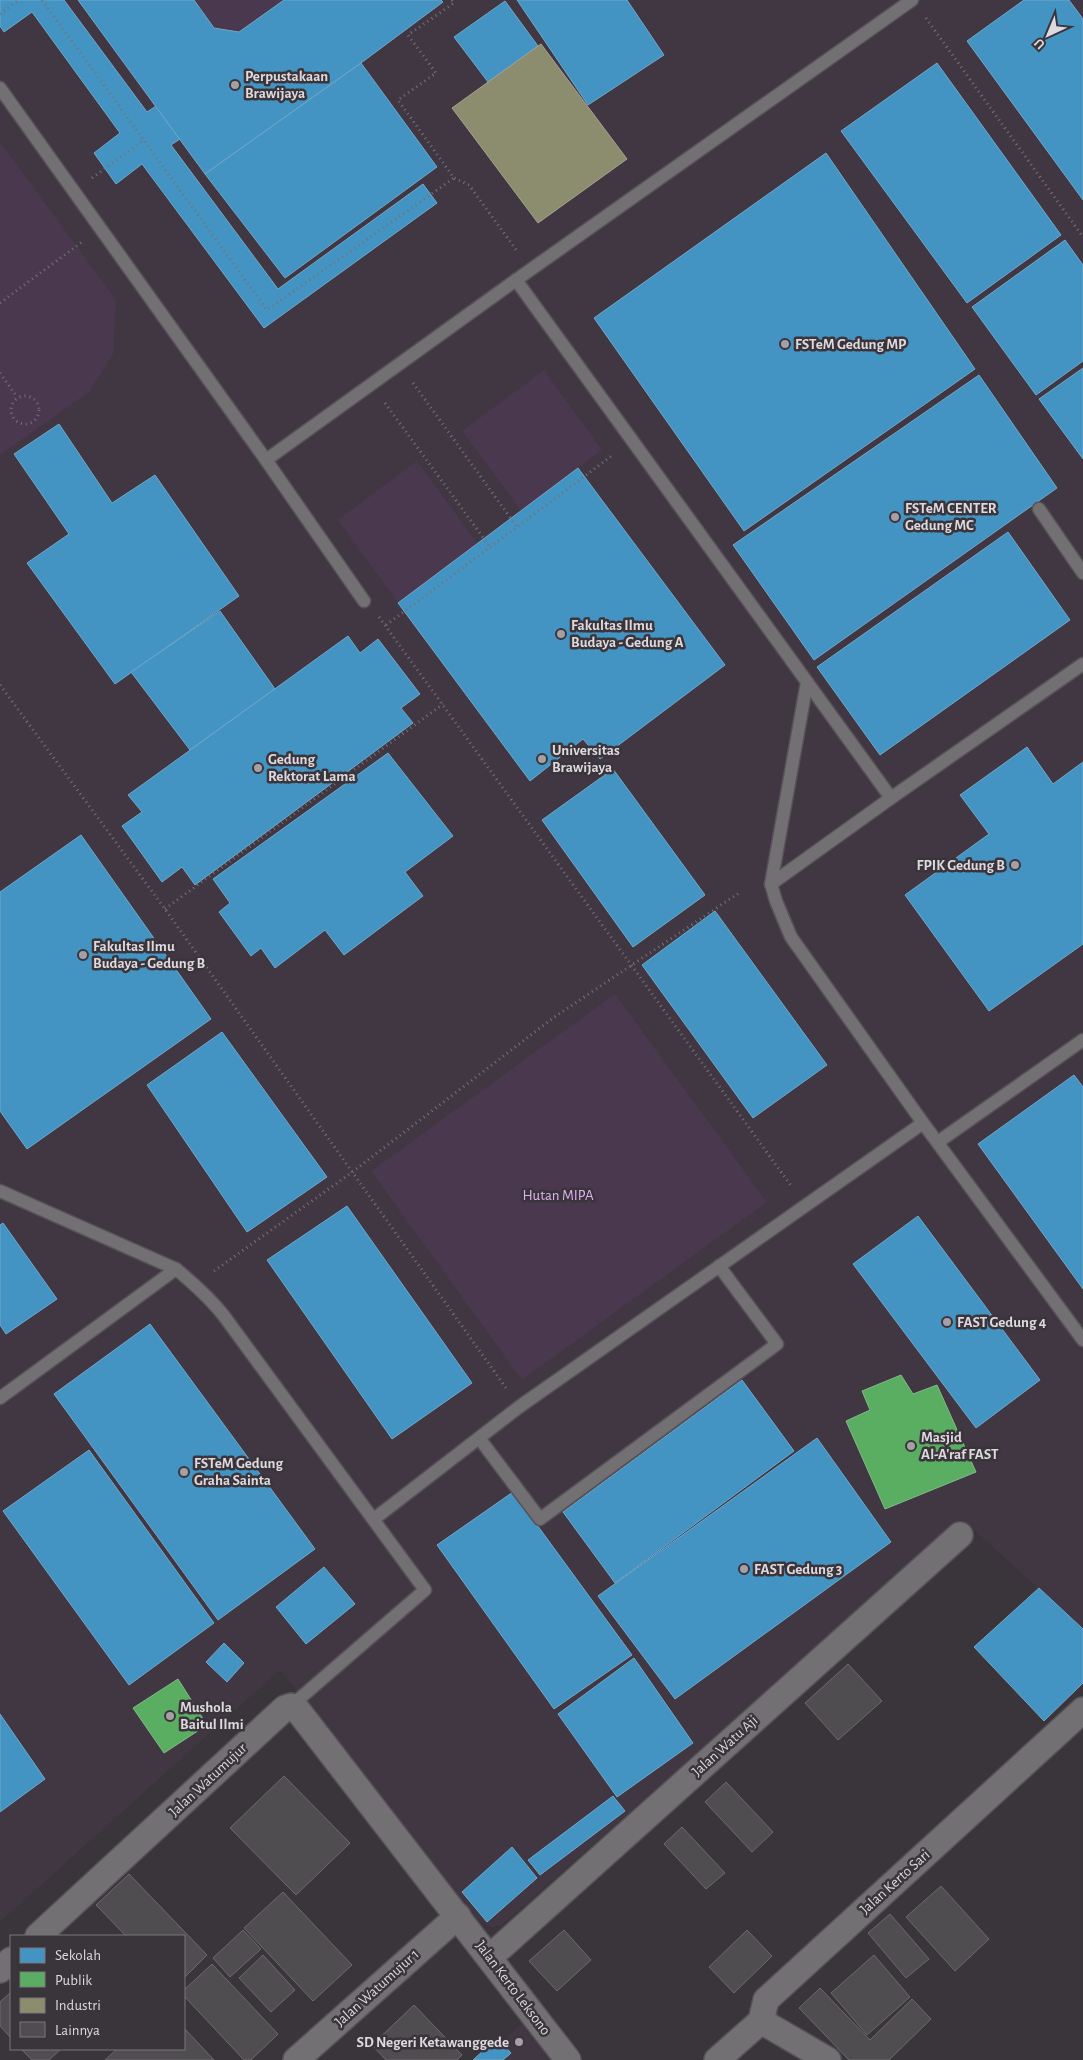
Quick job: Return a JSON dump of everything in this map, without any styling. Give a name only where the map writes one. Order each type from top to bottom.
[{"type":"street","name":"Jalan Watu Aji","points":[[490,1957],[960,1535]]},
{"type":"street","points":[[291,1706],[296,1708],[458,1916]]},
{"type":"street","name":"Jalan Watumujur","points":[[39,1935],[285,1708],[291,1706]]},
{"type":"street","name":"Jalan Kerto Sari","points":[[761,2021],[766,2000],[1083,1710]]},
{"type":"street","name":"Jalan Kerto Leksono","points":[[458,1916],[568,2060]]},
{"type":"street","name":"Jalan Watumujur 1","points":[[296,2060],[458,1916]]},
{"type":"street","points":[[0,1970],[10,1961]]},
{"type":"street","points":[[717,2060],[761,2021],[828,2060]]},
{"type":"lane","points":[[266,460],[530,270],[912,0]]},
{"type":"lane","points":[[0,88],[266,460],[364,601]]},
{"type":"lane","points":[[516,280],[890,798]]},
{"type":"lane","points":[[1039,509],[1083,574]]},
{"type":"lane","points":[[771,884],[890,798],[1083,664]]},
{"type":"lane","points":[[807,682],[771,884],[791,937],[923,1123],[1083,1340]]},
{"type":"lane","points":[[938,1142],[1083,1040]]},
{"type":"lane","points":[[374,1519],[519,1407],[923,1123]]},
{"type":"lane","points":[[0,1191],[176,1269],[195,1285],[224,1316],[425,1590],[291,1706]]},
{"type":"lane","points":[[479,1438],[540,1519],[777,1344],[719,1266]]},
{"type":"lane","points":[[0,1398],[176,1269]]},
{"type":"path","points":[[0,14],[19,0]]},
{"type":"path","points":[[42,0],[267,310],[454,178]]},
{"type":"path","points":[[452,0],[454,3],[408,35],[436,73],[398,100],[454,178],[468,185],[530,270]]},
{"type":"path","points":[[925,16],[1083,237]]},
{"type":"path","points":[[73,191],[144,140]]},
{"type":"path","points":[[0,302],[100,230]]},
{"type":"path","points":[[399,364],[517,527]]},
{"type":"path","points":[[0,373],[17,398]]},
{"type":"path","points":[[372,384],[490,547]]},
{"type":"path","points":[[27,396],[36,400],[39,413],[35,421],[20,424],[13,418],[10,408],[17,398],[27,396]]},
{"type":"path","points":[[633,441],[386,625],[805,1206]]},
{"type":"path","points":[[0,685],[165,910],[519,1407]]},
{"type":"path","points":[[165,910],[443,704]]},
{"type":"path","points":[[195,1285],[351,1173],[553,1018],[739,893]]},
{"type":"shaded area","name":"Universitas Brawijaya","points":[[0,0],[1083,0],[1083,1629],[962,1519],[502,1925],[491,1927],[480,1922],[280,1670],[0,1922]]},
{"type":"shaded area","name":"SD Negeri Ketawanggede","points":[[522,2023],[550,2060],[482,2060]]},
{"type":"green space","points":[[194,0],[284,0],[239,32],[214,28]]},
{"type":"green space","points":[[0,142],[116,300],[113,354],[89,392],[0,455]]},
{"type":"green space","points":[[544,370],[602,450],[521,511],[462,431]]},
{"type":"green space","points":[[417,461],[477,543],[398,603],[338,520]]},
{"type":"green space","name":"Hutan MIPA","points":[[615,994],[767,1202],[522,1380],[371,1171]]},
{"type":"building: Sekolah","points":[[0,0],[64,0],[147,112],[156,106],[180,139],[171,145],[278,289],[423,184],[437,203],[264,328],[142,164],[116,184],[94,153],[120,133],[32,12],[4,32],[0,26]]},
{"type":"building: Sekolah","name":"Perpustakaan Brawijaya","points":[[78,0],[194,0],[214,28],[239,32],[284,0],[441,0],[443,2],[205,174]]},
{"type":"building: Sekolah","points":[[517,0],[627,0],[664,55],[588,105]]},
{"type":"building: Sekolah","points":[[1024,0],[1069,0],[1083,19],[1083,200],[967,41]]},
{"type":"building: Sekolah","points":[[505,1],[538,46],[488,82],[454,37]]},
{"type":"building: Sekolah","points":[[361,63],[437,167],[285,278],[205,174]]},
{"type":"building: Sekolah","points":[[937,63],[1061,235],[967,303],[841,131]]},
{"type":"building: Sekolah","name":"FSTeM Gedung MP","points":[[826,153],[975,369],[744,531],[594,318]]},
{"type":"building: Sekolah","points":[[1065,240],[1083,265],[1083,361],[1036,395],[972,307]]},
{"type":"building: Sekolah","points":[[1083,368],[1083,459],[1039,399]]},
{"type":"building: Sekolah","name":"FSTeM CENTER Gedung MC","points":[[979,375],[1057,488],[814,660],[733,545]]},
{"type":"building: Sekolah","points":[[59,424],[112,503],[155,475],[239,596],[115,684],[27,563],[69,534],[14,454]]},
{"type":"building: Sekolah","name":"Fakultas Ilmu Budaya - Gedung A","points":[[578,468],[725,665],[600,759],[583,739],[530,781],[398,603]]},
{"type":"building: Sekolah","points":[[1008,532],[1070,620],[880,755],[817,667]]},
{"type":"building: Sekolah","points":[[220,611],[275,689],[190,750],[131,672]]},
{"type":"building: Sekolah","name":"Gedung Rektorat Lama","points":[[348,636],[360,653],[378,639],[420,694],[401,708],[413,723],[195,885],[182,867],[162,882],[122,826],[142,812],[128,795]]},
{"type":"building: Sekolah","name":"FPIK Gedung B","points":[[1027,747],[1053,784],[1083,762],[1083,944],[989,1011],[905,895],[989,834],[960,795]]},
{"type":"building: Sekolah","points":[[388,753],[453,836],[405,872],[423,896],[344,955],[325,930],[275,968],[261,948],[251,956],[219,912],[230,903],[213,879]]},
{"type":"building: Sekolah","points":[[613,769],[705,895],[633,947],[542,820]]},
{"type":"building: Sekolah","name":"Fakultas Ilmu Budaya - Gedung B","points":[[81,835],[211,1019],[27,1149],[0,1111],[0,892]]},
{"type":"building: Sekolah","points":[[715,911],[827,1065],[753,1118],[642,965]]},
{"type":"building: Sekolah","points":[[222,1032],[327,1177],[247,1232],[147,1085]]},
{"type":"building: Sekolah","points":[[1074,1075],[1083,1087],[1083,1289],[978,1144]]},
{"type":"building: Sekolah","points":[[347,1206],[472,1383],[392,1439],[267,1260]]},
{"type":"building: Sekolah","name":"FAST Gedung 4","points":[[918,1216],[1040,1380],[976,1428],[853,1264]]},
{"type":"building: Sekolah","points":[[3,1223],[57,1299],[6,1334],[0,1325],[0,1225]]},
{"type":"building: Sekolah","name":"FSTeM Gedung Graha Sainta","points":[[150,1324],[315,1549],[218,1620],[54,1394]]},
{"type":"building: Sekolah","points":[[742,1380],[794,1451],[615,1583],[563,1512]]},
{"type":"building: Sekolah","name":"FAST Gedung 3","points":[[817,1438],[891,1542],[675,1699],[598,1596]]},
{"type":"building: Sekolah","points":[[89,1450],[214,1623],[129,1685],[3,1511]]},
{"type":"building: Sekolah","points":[[513,1492],[632,1655],[554,1709],[437,1545]]},
{"type":"building: Sekolah","points":[[324,1567],[355,1604],[306,1644],[276,1607]]},
{"type":"building: Sekolah","points":[[1039,1588],[1083,1629],[1083,1683],[1044,1721],[974,1647]]},
{"type":"building: Sekolah","points":[[224,1643],[244,1663],[227,1682],[206,1662]]},
{"type":"building: Sekolah","points":[[634,1658],[693,1743],[617,1797],[558,1714]]},
{"type":"building: Sekolah","points":[[0,1714],[45,1779],[0,1812]]},
{"type":"building: Sekolah","points":[[613,1796],[625,1811],[540,1875],[528,1860]]},
{"type":"building: Sekolah","points":[[512,1847],[537,1878],[487,1922],[462,1892]]},
{"type":"building: Sekolah","points":[[497,2038],[511,2053],[503,2060],[473,2060]]},
{"type":"building: Publik","name":"Masjid Al-A'raf FAST","points":[[901,1375],[913,1394],[937,1385],[976,1472],[885,1509],[846,1421],[870,1410],[862,1391]]},
{"type":"building: Publik","name":"Mushola Baitul Ilmi","points":[[178,1679],[207,1725],[164,1753],[133,1708]]},
{"type":"building: Industri","points":[[541,44],[627,159],[538,223],[452,108]]},
{"type":"building: Lainnya","points":[[848,1664],[882,1701],[838,1740],[805,1703]]},
{"type":"building: Lainnya","points":[[284,1776],[350,1843],[296,1895],[230,1828]]},
{"type":"building: Lainnya","points":[[726,1782],[773,1832],[752,1852],[705,1802]]},
{"type":"building: Lainnya","points":[[682,1827],[725,1873],[706,1889],[664,1844]]},
{"type":"building: Lainnya","points":[[129,1874],[207,1955],[185,1977],[185,1935],[125,1935],[96,1905]]},
{"type":"building: Lainnya","points":[[941,1886],[989,1939],[955,1971],[906,1917]]},
{"type":"building: Lainnya","points":[[283,1892],[352,1965],[313,2001],[244,1928]]},
{"type":"building: Lainnya","points":[[890,1914],[929,1959],[906,1978],[868,1933]]},
{"type":"building: Lainnya","points":[[243,1930],[261,1949],[230,1977],[213,1958]]},
{"type":"building: Lainnya","points":[[564,1930],[591,1960],[557,1991],[529,1961]]},
{"type":"building: Lainnya","points":[[747,1930],[772,1956],[734,1993],[709,1967]]},
{"type":"building: Lainnya","points":[[263,1955],[295,1990],[271,2012],[239,1978]]},
{"type":"building: Lainnya","points":[[874,1955],[910,1997],[867,2035],[831,1993]]},
{"type":"building: Lainnya","points":[[212,1964],[278,2034],[251,2060],[244,2060],[185,1997],[185,1989]]},
{"type":"building: Lainnya","points":[[820,1988],[870,2040],[912,1999],[931,2019],[889,2060],[849,2060],[799,2008]]},
{"type":"building: Lainnya","points":[[10,1993],[10,2037],[0,2026],[0,2002]]},
{"type":"building: Lainnya","points":[[414,2005],[462,2055],[457,2060],[386,2060],[372,2045]]},
{"type":"building: Lainnya","points":[[185,2029],[214,2060],[105,2060],[116,2050],[185,2050]]},
{"type":"building: Lainnya","points":[[22,2050],[60,2050],[49,2060],[32,2060]]},
{"type":"place","name":"Perpustakaan Brawijaya","points":[[235,85]]},
{"type":"place","name":"FSTeM Gedung MP","points":[[785,344]]},
{"type":"place","name":"FSTeM CENTER Gedung MC","points":[[895,517]]},
{"type":"place","name":"Fakultas Ilmu Budaya - Gedung A","points":[[561,634]]},
{"type":"place","name":"Universitas Brawijaya","points":[[542,759]]},
{"type":"place","name":"Gedung Rektorat Lama","points":[[258,768]]},
{"type":"place","name":"FPIK Gedung B","points":[[1015,865]]},
{"type":"place","name":"Fakultas Ilmu Budaya - Gedung B","points":[[83,955]]},
{"type":"place","name":"FAST Gedung 4","points":[[947,1322]]},
{"type":"place","name":"Masjid Al-A'raf FAST","points":[[911,1446]]},
{"type":"place","name":"FSTeM Gedung Graha Sainta","points":[[184,1472]]},
{"type":"place","name":"FAST Gedung 3","points":[[744,1569]]},
{"type":"place","name":"Mushola Baitul Ilmi","points":[[170,1716]]},
{"type":"place","name":"SD Negeri Ketawanggede","points":[[519,2042]]}]
